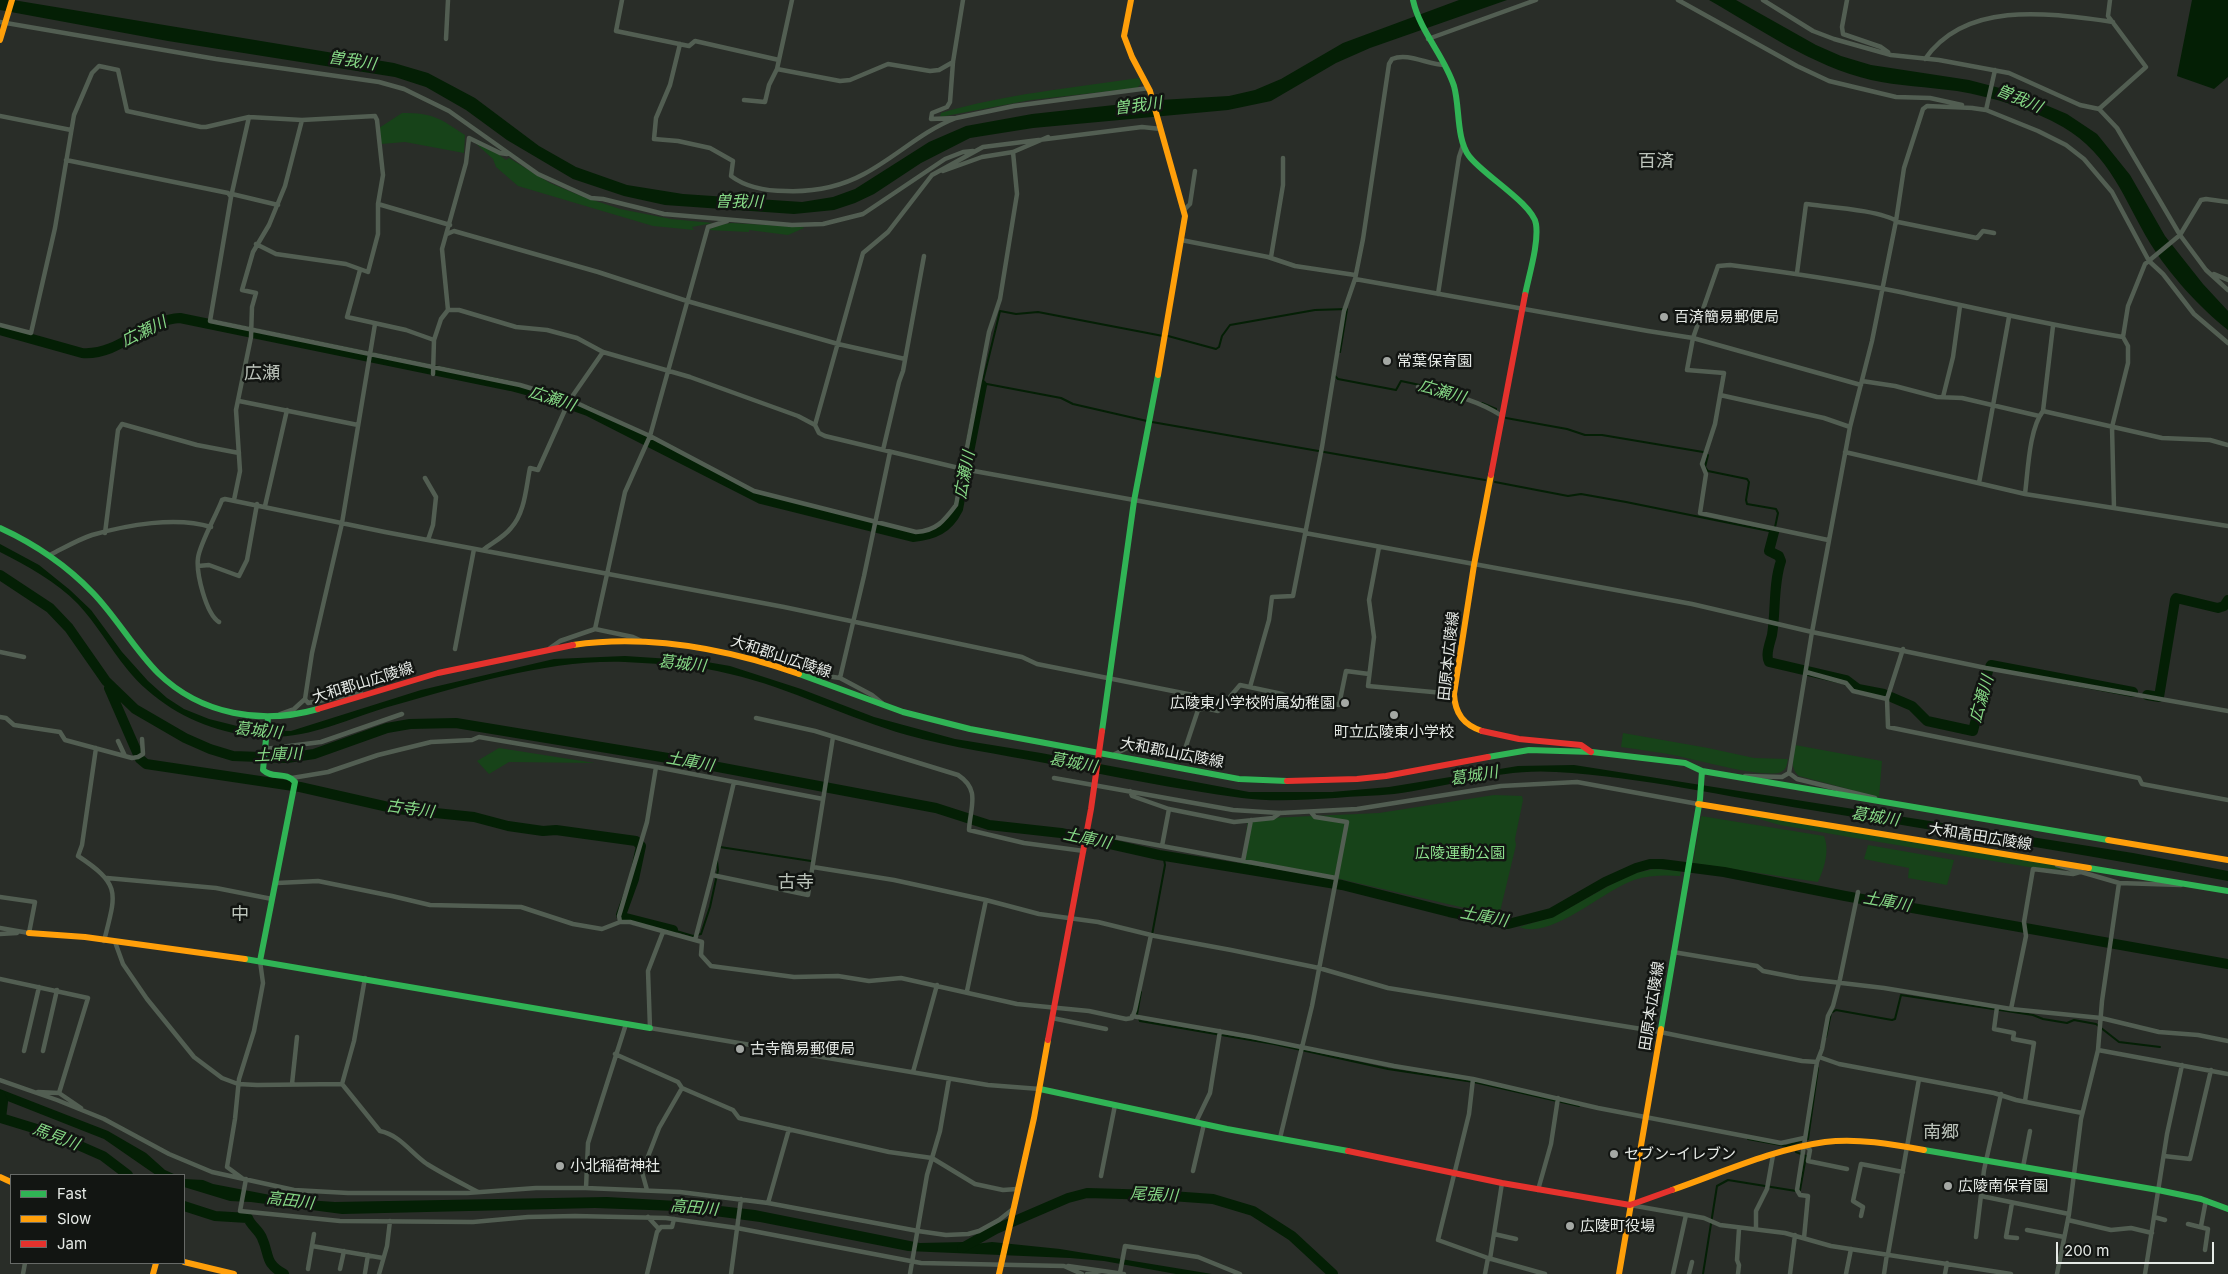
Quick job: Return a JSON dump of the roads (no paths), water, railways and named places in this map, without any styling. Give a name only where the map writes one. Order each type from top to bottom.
[{"type":"main road","points":[[0,40],[3,22],[12,0]]},
{"type":"main road","points":[[999,1274],[1040,1089],[1084,851],[1100,752],[1108,679],[1134,501],[1185,216],[1150,89],[1132,57],[1124,36],[1131,0]]},
{"type":"main road","name":"田原本広陵線","points":[[1415,2],[1424,32],[1445,65],[1453,84],[1458,125],[1463,145],[1476,164],[1527,209],[1536,222],[1536,236],[1474,565],[1454,694],[1456,711],[1463,722],[1484,733],[1581,745],[1592,752],[1685,763],[1694,766],[1703,773],[1619,1274]]},
{"type":"main road","name":"大和郡山広陵線","points":[[0,528],[50,555],[96,597],[143,658],[163,679],[180,692],[215,708],[246,716],[268,718],[307,713],[450,670],[589,642],[647,644],[726,652],[785,670],[886,706],[963,727],[1239,779],[1275,781],[1357,779],[1386,776],[1529,750],[1592,752]]},
{"type":"main road","points":[[260,961],[294,782],[292,778],[286,775],[267,774],[262,766],[268,718]]},
{"type":"main road","name":"大和高田広陵線","points":[[1703,773],[1729,775],[1748,780],[2228,860]]},
{"type":"main road","name":"大和高田広陵線","points":[[1699,802],[2228,891]]},
{"type":"main road","points":[[29,933],[104,940],[260,961],[650,1028]]},
{"type":"main road","points":[[1040,1089],[1502,1184],[1630,1205],[1774,1155],[1804,1147],[1850,1142],[1873,1142],[2158,1190],[2206,1200],[2228,1209]]},
{"type":"main road","points":[[185,1262],[214,1272],[234,1274]]},
{"type":"street","points":[[446,39],[448,0]]},
{"type":"street","points":[[622,0],[616,31],[689,46],[695,41],[779,60]]},
{"type":"street","points":[[744,100],[765,102],[769,85],[777,69],[792,0]]},
{"type":"street","points":[[956,118],[931,118],[932,113],[949,105],[953,62],[963,0]]},
{"type":"street","points":[[1428,39],[1536,0]]},
{"type":"street","points":[[1678,0],[1797,66],[1829,81],[1896,97],[1930,98],[1973,108]]},
{"type":"street","points":[[1763,0],[1813,31],[1834,39],[1891,55],[1939,60],[1994,72],[2009,73],[2080,105],[2099,109],[2108,116],[2121,134],[2179,236],[2206,270],[2228,290]]},
{"type":"street","points":[[1847,0],[1842,27],[1843,34],[1881,47],[1891,55]]},
{"type":"street","points":[[2099,109],[2146,67],[2108,13],[2110,0]]},
{"type":"street","points":[[1925,59],[1934,43],[1958,26],[1983,15],[2026,11],[2113,22]]},
{"type":"street","points":[[3,22],[216,59],[379,82],[424,98],[449,111],[538,174],[591,198],[603,199],[664,214],[792,225],[823,224],[863,214],[945,159],[963,152],[973,151]]},
{"type":"street","points":[[680,44],[670,85],[656,118],[654,139],[678,141],[710,148],[733,161],[731,176],[760,190],[799,192],[824,189],[844,183],[865,174],[940,124],[956,118],[1014,106],[1150,89]]},
{"type":"street","points":[[1250,687],[1267,628],[1272,597],[1293,596],[1345,309],[1355,277],[1370,202],[1389,64],[1392,59],[1403,56],[1434,65],[1445,65]]},
{"type":"street","points":[[777,69],[840,81],[850,80],[888,64],[930,71],[940,70],[953,62]]},
{"type":"street","points":[[0,325],[31,334],[55,228],[74,115],[89,78],[95,68],[99,66],[118,70],[127,111],[206,127],[249,117],[302,120],[374,116],[377,120],[383,175],[378,204],[378,234],[368,272],[346,264],[276,254],[256,244]]},
{"type":"street","points":[[1986,108],[1994,72]]},
{"type":"street","points":[[1729,775],[1782,777],[1788,773],[1828,540],[1850,427],[1862,383],[1896,221],[1904,168],[1923,109],[1927,106],[1986,108],[2059,141],[2084,159],[2112,192],[2151,259],[2194,314],[2228,343]]},
{"type":"street","points":[[0,116],[71,130]]},
{"type":"street","points":[[249,117],[232,195],[210,321],[520,385],[568,402],[649,437],[754,491],[916,532],[928,531],[941,522],[956,505],[966,469],[989,332],[1000,299],[1015,210],[1017,194],[1014,152]]},
{"type":"street","points":[[234,500],[240,471],[236,410],[251,337],[252,307],[256,293],[242,290],[248,264],[256,244],[269,225],[289,174],[302,120]]},
{"type":"street","points":[[815,425],[863,253],[888,232],[932,175],[983,147],[1048,137],[1142,127],[1160,127]]},
{"type":"street","points":[[913,181],[982,156],[1014,152],[1048,137]]},
{"type":"street","points":[[432,374],[434,367],[434,340],[441,319],[448,310],[442,249],[466,164],[469,138],[500,153],[508,154]]},
{"type":"street","points":[[1438,294],[1459,158],[1463,145]]},
{"type":"street","points":[[1271,258],[1283,185],[1283,158]]},
{"type":"street","points":[[66,160],[278,205]]},
{"type":"street","points":[[1184,210],[1190,204],[1195,171]]},
{"type":"street","points":[[2114,508],[2112,427],[2128,363],[2128,346],[2123,337],[2128,306],[2140,273],[2151,259],[2179,236],[2201,200],[2228,202]]},
{"type":"street","points":[[378,204],[450,225]]},
{"type":"street","points":[[1797,273],[1806,204],[1863,212],[1977,238],[1983,231],[1994,233]]},
{"type":"street","points":[[595,629],[625,492],[649,437],[708,227],[730,220]]},
{"type":"street","points":[[447,234],[454,231],[838,344],[905,359]]},
{"type":"street","points":[[1182,240],[1271,258],[1294,266],[1438,294],[1694,338],[1862,383],[1943,398],[1962,398],[2039,416]]},
{"type":"street","points":[[883,450],[905,359],[924,256]]},
{"type":"street","points":[[1828,540],[1700,513],[1706,474],[1702,464],[1715,424],[1724,373],[1687,370],[1694,338],[1718,266],[1730,265],[1797,273],[1882,288],[2053,326],[2123,337]]},
{"type":"street","points":[[360,270],[347,317],[406,330],[434,340]]},
{"type":"street","points":[[2206,270],[2228,280]]},
{"type":"street","points":[[1943,398],[1953,357],[1960,306]]},
{"type":"street","points":[[448,310],[459,310],[516,328],[547,330],[577,338],[603,352],[667,370],[798,416],[815,425],[819,433],[825,436],[890,452],[966,469],[1134,501],[1683,602],[1773,624],[1903,649],[1986,668],[2228,711]]},
{"type":"street","points":[[1979,483],[2009,317]]},
{"type":"street","points":[[268,718],[294,709],[305,699],[312,653],[342,523],[375,324]]},
{"type":"street","points":[[2025,494],[2032,442],[2039,416],[2043,411],[2053,326]]},
{"type":"street","points":[[483,550],[510,530],[515,523],[521,511],[530,468],[538,470],[568,402],[603,352]]},
{"type":"street","points":[[1418,387],[1438,390],[1465,398],[1492,409],[1502,416]]},
{"type":"street","points":[[1720,395],[1824,418],[1850,427]]},
{"type":"street","points":[[239,401],[358,425]]},
{"type":"street","points":[[265,506],[287,410]]},
{"type":"street","points":[[2043,411],[2162,438],[2210,440],[2228,445]]},
{"type":"street","points":[[105,533],[118,430],[122,424],[197,445],[239,453]]},
{"type":"street","points":[[840,678],[890,452]]},
{"type":"street","points":[[1845,452],[2025,494],[2228,526]]},
{"type":"street","points":[[425,478],[436,496],[433,525],[428,540]]},
{"type":"street","points":[[219,622],[215,620],[204,597],[198,566],[201,548],[222,500],[225,498],[342,523],[853,622],[1022,657],[1037,664],[1193,695],[1193,703],[1198,710]]},
{"type":"street","points":[[198,566],[209,565],[239,576],[247,560],[257,504]]},
{"type":"street","points":[[50,555],[77,541],[135,526],[182,521],[196,522],[211,527]]},
{"type":"street","points":[[1379,547],[1370,600],[1374,637],[1368,686],[1454,694]]},
{"type":"street","points":[[455,649],[474,549]]},
{"type":"street","points":[[549,649],[560,641],[595,629],[633,637],[647,644]]},
{"type":"street","points":[[1903,649],[1887,699],[1888,727],[2058,760],[2139,778],[2142,784],[2228,800]]},
{"type":"street","points":[[0,652],[24,657]]},
{"type":"street","points":[[785,670],[840,678],[872,695],[886,706]]},
{"type":"street","points":[[1198,710],[1205,708],[1218,711],[1237,686],[1282,694],[1290,698],[1340,705],[1346,670],[1369,674]]},
{"type":"street","points":[[1806,672],[1846,683],[1854,691],[1887,699]]},
{"type":"street","points":[[305,699],[308,702],[372,692]]},
{"type":"street","points":[[1114,754],[1136,747],[1180,757],[1186,746],[1198,710]]},
{"type":"street","points":[[265,749],[321,742],[402,714]]},
{"type":"street","points":[[0,717],[6,718],[14,725],[60,732],[65,740],[135,758],[142,754],[142,740]]},
{"type":"street","points":[[756,718],[815,731],[958,775],[967,781],[972,794],[969,830],[997,837],[1084,851]]},
{"type":"street","points":[[292,778],[328,772],[378,755],[431,742],[472,740],[479,737],[823,797]]},
{"type":"street","points":[[712,876],[808,895],[833,738]]},
{"type":"street","points":[[118,741],[125,756]]},
{"type":"street","points":[[96,748],[82,845],[78,856],[107,878],[216,888],[272,899]]},
{"type":"street","points":[[620,922],[619,916],[647,822],[656,767]]},
{"type":"street","points":[[1788,773],[1797,779],[1869,796],[1894,804]]},
{"type":"street","points":[[1054,778],[1233,810],[1280,813],[1379,807],[1501,786],[1577,782],[1699,802]]},
{"type":"street","points":[[694,940],[712,876],[734,782]]},
{"type":"street","points":[[1130,791],[1132,796],[1169,809],[1234,822],[1274,818],[1280,813]]},
{"type":"street","points":[[1162,846],[1169,809]]},
{"type":"street","points":[[1280,1138],[1303,1047],[1347,822],[1315,817],[1311,812]]},
{"type":"street","points":[[1243,861],[1251,820]]},
{"type":"street","points":[[1087,832],[1336,878]]},
{"type":"street","points":[[2048,860],[2064,868],[2119,883],[2176,886],[2187,883]]},
{"type":"street","points":[[813,868],[894,880],[1040,914],[1070,920],[1098,922],[1153,935],[1319,968],[1388,988],[1660,1032],[1802,1061],[1820,1059],[2000,1094],[2082,1113]]},
{"type":"street","points":[[2011,1009],[2026,936],[2024,922],[2032,869],[2073,874],[2080,872]]},
{"type":"street","points":[[104,940],[114,903],[107,878]]},
{"type":"street","points":[[276,883],[318,881],[430,905],[521,908],[573,924],[602,929],[620,922],[630,922],[702,942],[702,955],[711,966],[794,977],[838,976],[869,981],[901,978],[967,991],[1017,1004],[1054,1006],[1126,1019],[1132,1016],[1220,1031],[1558,1101],[1804,1147],[1810,1150],[1808,1161],[1846,1169]]},
{"type":"street","points":[[2057,1274],[2068,1217],[2082,1113],[2098,1050],[2119,883]]},
{"type":"street","points":[[1804,1238],[1808,1196],[1798,1191],[1804,1147],[1828,1016],[1839,983],[1858,892]]},
{"type":"street","points":[[0,897],[35,902],[29,933]]},
{"type":"street","points":[[967,991],[986,900]]},
{"type":"street","points":[[0,928],[29,933]]},
{"type":"street","points":[[663,932],[648,971],[650,1028],[997,1087],[1040,1089]]},
{"type":"street","points":[[0,934],[29,933]]},
{"type":"street","points":[[1132,1016],[1153,935]]},
{"type":"street","points":[[115,942],[123,964],[147,999],[194,1057],[222,1078],[238,1084],[342,1084]]},
{"type":"street","points":[[1673,952],[1757,966],[1763,971],[2011,1009],[2101,1018],[2159,1032],[2198,1035],[2228,1041]]},
{"type":"street","points":[[245,1180],[227,1167],[235,1119],[238,1084],[254,1031],[263,983],[260,961]]},
{"type":"street","points":[[342,1084],[354,1041],[366,978]]},
{"type":"street","points":[[0,979],[88,998],[59,1093]]},
{"type":"street","points":[[914,1072],[937,985]]},
{"type":"street","points":[[24,1051],[39,986]]},
{"type":"street","points":[[43,1051],[57,990]]},
{"type":"street","points":[[1997,1007],[1994,1029],[2014,1033],[2013,1040],[2034,1043],[2025,1101]]},
{"type":"street","points":[[1052,1018],[1106,1029]]},
{"type":"street","points":[[586,1188],[588,1143],[626,1024]]},
{"type":"street","points":[[1196,1122],[1210,1093],[1220,1031]]},
{"type":"street","points":[[292,1084],[297,1037]]},
{"type":"street","points":[[2098,1050],[2228,1074]]},
{"type":"street","points":[[615,1054],[678,1082],[682,1088],[733,1110],[739,1118],[889,1152],[932,1158],[975,1184],[1003,1190],[1017,1189]]},
{"type":"street","points":[[2145,1274],[2164,1156],[2182,1065]]},
{"type":"street","points":[[2164,1156],[2190,1158],[2211,1070]]},
{"type":"street","points":[[910,1274],[927,1175],[940,1131],[949,1079]]},
{"type":"street","points":[[1884,1274],[1919,1079]]},
{"type":"street","points":[[0,1080],[83,1110],[117,1125],[182,1161],[212,1172],[281,1188],[330,1193],[479,1193],[536,1188],[647,1190],[768,1203],[918,1232],[946,1235],[968,1234],[989,1226],[1012,1213]]},
{"type":"street","points":[[1472,1082],[1469,1114],[1438,1240],[1489,1258],[1545,1274]]},
{"type":"street","points":[[342,1084],[380,1131],[387,1132],[405,1144],[428,1164],[479,1193]]},
{"type":"street","points":[[647,1190],[642,1172],[659,1128],[682,1088]]},
{"type":"street","points":[[36,1092],[59,1093],[72,1100],[83,1110]]},
{"type":"street","points":[[1976,1238],[1986,1160],[2000,1094]]},
{"type":"street","points":[[1538,1190],[1551,1144],[1558,1101]]},
{"type":"street","points":[[1101,1176],[1115,1105]]},
{"type":"street","points":[[1193,1171],[1204,1124]]},
{"type":"street","points":[[768,1203],[789,1129]]},
{"type":"street","points":[[2023,1167],[2030,1131]]},
{"type":"street","points":[[1756,1228],[1756,1211],[1767,1187],[1774,1155]]},
{"type":"street","points":[[1862,1216],[1863,1206],[1853,1201],[1861,1164],[1903,1172]]},
{"type":"street","points":[[245,1180],[240,1212],[334,1221],[473,1222],[548,1216],[674,1219],[737,1227],[913,1260],[1064,1266],[1122,1272],[1124,1246],[1198,1256],[1240,1274]]},
{"type":"street","points":[[1485,1274],[1502,1184]]},
{"type":"street","points":[[1981,1196],[2068,1217],[2110,1230],[2131,1228],[2152,1233]]},
{"type":"street","points":[[731,1274],[741,1200]]},
{"type":"street","points":[[2201,1226],[2206,1200]]},
{"type":"street","points":[[2012,1203],[2006,1237],[2017,1238]]},
{"type":"street","points":[[1630,1205],[1686,1215],[1739,1229],[1756,1228],[1795,1235],[1851,1249],[2011,1274]]},
{"type":"street","points":[[1673,1274],[1686,1215]]},
{"type":"street","points":[[2154,1217],[2165,1220]]},
{"type":"street","points":[[648,1218],[659,1228]]},
{"type":"street","points":[[659,1228],[672,1226],[674,1219]]},
{"type":"street","points":[[379,1274],[390,1221]]},
{"type":"street","points":[[2188,1224],[2208,1229],[2205,1250]]},
{"type":"street","points":[[647,1274],[659,1228]]},
{"type":"street","points":[[1738,1274],[1739,1229]]},
{"type":"street","points":[[2027,1230],[2064,1237]]},
{"type":"street","points":[[308,1269],[314,1234]]},
{"type":"street","points":[[1494,1234],[1516,1239]]},
{"type":"street","points":[[1790,1274],[1795,1235]]},
{"type":"street","points":[[312,1246],[383,1258]]},
{"type":"street","points":[[1846,1274],[1851,1249]]},
{"type":"street","points":[[340,1269],[344,1251]]},
{"type":"street","points":[[365,1273],[368,1255]]},
{"type":"street","points":[[1689,1274],[1692,1262]]},
{"type":"street","points":[[1946,1274],[1947,1263]]},
{"type":"street","points":[[1064,1266],[1082,1274]]},
{"type":"street","points":[[1087,1274],[1104,1271]]},
{"type":"water","name":"曽我川","points":[[0,0],[13,0],[394,63],[428,73],[475,98],[539,146],[576,167],[627,185],[683,194],[802,202],[833,197],[855,189],[929,142],[966,126],[1032,114],[1160,100],[1229,96],[1255,90],[1281,79],[1343,43],[1459,0],[1507,0],[1370,48],[1336,63],[1271,101],[1228,110],[1033,128],[970,138],[921,163],[874,194],[855,203],[834,210],[794,214],[665,205],[624,196],[573,179],[507,140],[466,110],[426,87],[395,77],[168,41],[0,10]]},
{"type":"water","name":"曽我川","points":[[1709,0],[1736,0],[1816,45],[1841,56],[1871,65],[1969,80],[2015,92],[2067,114],[2097,134],[2130,175],[2165,236],[2203,284],[2228,311],[2228,330],[2196,301],[2166,267],[2105,165],[2079,138],[2063,127],[2012,104],[1984,97],[1957,91],[1881,82],[1849,74],[1787,46]]},
{"type":"water","points":[[2192,0],[2228,0],[2228,77],[2214,89],[2177,76]]},
{"type":"water","name":"葛城川","points":[[0,544],[39,565],[70,590],[91,610],[122,652],[148,681],[167,698],[184,709],[209,719],[253,730],[291,731],[421,690],[554,659],[625,656],[701,661],[730,666],[801,689],[874,717],[955,739],[1249,792],[1332,792],[1389,787],[1518,766],[1574,765],[2133,853],[2228,871],[2228,881],[1684,788],[1620,778],[1556,772],[1495,775],[1394,794],[1288,800],[1242,798],[1143,782],[942,744],[885,728],[753,680],[717,671],[665,664],[597,662],[539,669],[450,689],[312,732],[272,737],[250,736],[211,727],[184,715],[159,700],[127,669],[78,604],[51,581],[0,552]]},
{"type":"water","points":[[0,1089],[108,1131],[146,1153],[165,1170],[174,1174],[155,1174],[104,1139],[0,1098]]},
{"type":"water","name":"高田川","points":[[185,1179],[203,1180],[213,1184],[291,1199],[335,1202],[607,1197],[677,1201],[755,1210],[920,1243],[965,1242],[975,1244],[992,1242],[1060,1249],[1212,1274],[1176,1274],[1104,1261],[1070,1258],[908,1251],[760,1222],[677,1211],[595,1208],[342,1214],[230,1201],[185,1187]]},
{"type":"waterway","name":"広瀬川","points":[[1168,336],[1216,349],[1219,347],[1222,336],[1230,325],[1315,310],[1347,309],[1340,352]]},
{"type":"waterway","name":"広瀬川","points":[[1147,421],[1073,404],[1061,398],[987,384],[982,385],[1000,311],[1016,314],[1038,312],[1163,336]]},
{"type":"waterway","name":"広瀬川","points":[[0,330],[82,353],[109,349],[156,324],[180,318],[511,386],[588,411],[761,499],[913,537],[927,535],[940,530],[950,522],[958,509],[982,385]]},
{"type":"waterway","name":"広瀬川","points":[[1335,376],[1338,379],[1396,390],[1401,381],[1439,389]]},
{"type":"waterway","name":"広瀬川","points":[[1482,403],[1496,409]]},
{"type":"waterway","name":"広瀬川","points":[[1495,482],[1568,496],[1581,494],[1626,502],[1774,532],[1778,513],[1776,509],[1747,504],[1749,482],[1747,479],[1708,471],[1705,467],[1708,455],[1703,452],[1602,435],[1585,435],[1567,429],[1506,418]]},
{"type":"waterway","name":"広瀬川","points":[[1152,422],[1485,480]]},
{"type":"waterway","name":"広瀬川","points":[[1774,532],[1769,551],[1779,556],[1781,561],[1778,570],[1772,635],[1768,652],[1769,662],[1846,680],[1858,689],[1884,694],[1912,706],[1927,721],[1973,731],[1991,665],[2133,692]]},
{"type":"waterway","name":"土庫川","points":[[0,575],[50,608],[69,628],[106,681],[135,709],[185,738],[210,749],[233,756],[287,758],[314,754],[387,728],[410,724],[456,723],[686,761],[936,808],[989,825],[1061,833],[1159,855],[1342,885],[1449,912],[1508,924],[1551,913],[1605,882],[1636,868],[1650,864],[1662,864],[1724,872],[1845,896],[2228,964]]},
{"type":"waterway","name":"広瀬川","points":[[2147,695],[2159,697],[2176,598],[2218,608],[2224,606],[2228,600]]},
{"type":"waterway","name":"古寺川","points":[[109,688],[140,759],[146,764],[300,787],[397,809],[474,817],[508,826],[543,831],[556,830],[636,841],[641,846],[634,879],[621,915],[622,917],[673,930]]},
{"type":"waterway","points":[[720,847],[811,861]]},
{"type":"waterway","points":[[1152,935],[1165,865],[1164,859],[1159,855]]},
{"type":"waterway","points":[[673,930],[693,936],[701,934],[710,907],[718,870],[717,861]]},
{"type":"waterway","points":[[1141,992],[1137,1014],[1140,1021],[1274,1044],[1388,1069],[1474,1082],[1579,1106]]},
{"type":"waterway","points":[[1826,1037],[1831,1013],[1836,1010],[1892,1020],[1895,1019],[1901,995],[2033,1015],[2043,1019],[2067,1023],[2074,1020],[2096,1024],[2119,1042],[2160,1047]]},
{"type":"waterway","points":[[1748,1139],[1786,1146],[1808,1139],[1818,1068]]},
{"type":"waterway","name":"馬見川","points":[[0,1095],[3,1102],[1,1118],[53,1134],[103,1156],[127,1174]]},
{"type":"waterway","points":[[1703,1274],[1717,1186],[1728,1180],[1796,1191],[1800,1190],[1806,1156],[1796,1152]]},
{"type":"waterway","name":"尾張川","points":[[962,1248],[996,1229],[1068,1198],[1087,1193],[1157,1195],[1213,1199],[1253,1211],[1292,1236],[1333,1274]]},
{"type":"waterway","name":"馬見川","points":[[185,1206],[215,1216],[248,1218],[261,1235],[270,1262],[284,1274]]},
{"type":"place","name":"百済簡易郵便局","points":[[1664,317]]},
{"type":"place","name":"常葉保育園","points":[[1387,361]]},
{"type":"place","name":"広陵東小学校附属幼稚園","points":[[1345,703]]},
{"type":"place","name":"町立広陵東小学校","points":[[1394,715]]},
{"type":"place","name":"古寺簡易郵便局","points":[[740,1049]]},
{"type":"place","name":"セブン-イレブン","points":[[1614,1154]]},
{"type":"place","name":"小北稲荷神社","points":[[560,1166]]},
{"type":"place","name":"広陵南保育園","points":[[1948,1186]]},
{"type":"place","name":"広陵町役場","points":[[1570,1226]]},
{"type":"district","name":"百済","points":[[1656,162]]},
{"type":"district","name":"広瀬","points":[[262,374]]},
{"type":"district","name":"古寺","points":[[796,883]]},
{"type":"district","name":"中","points":[[240,915]]},
{"type":"district","name":"南郷","points":[[1941,1133]]},
{"type":"park label","name":"広陵運動公園","points":[[1460,853]]}]
